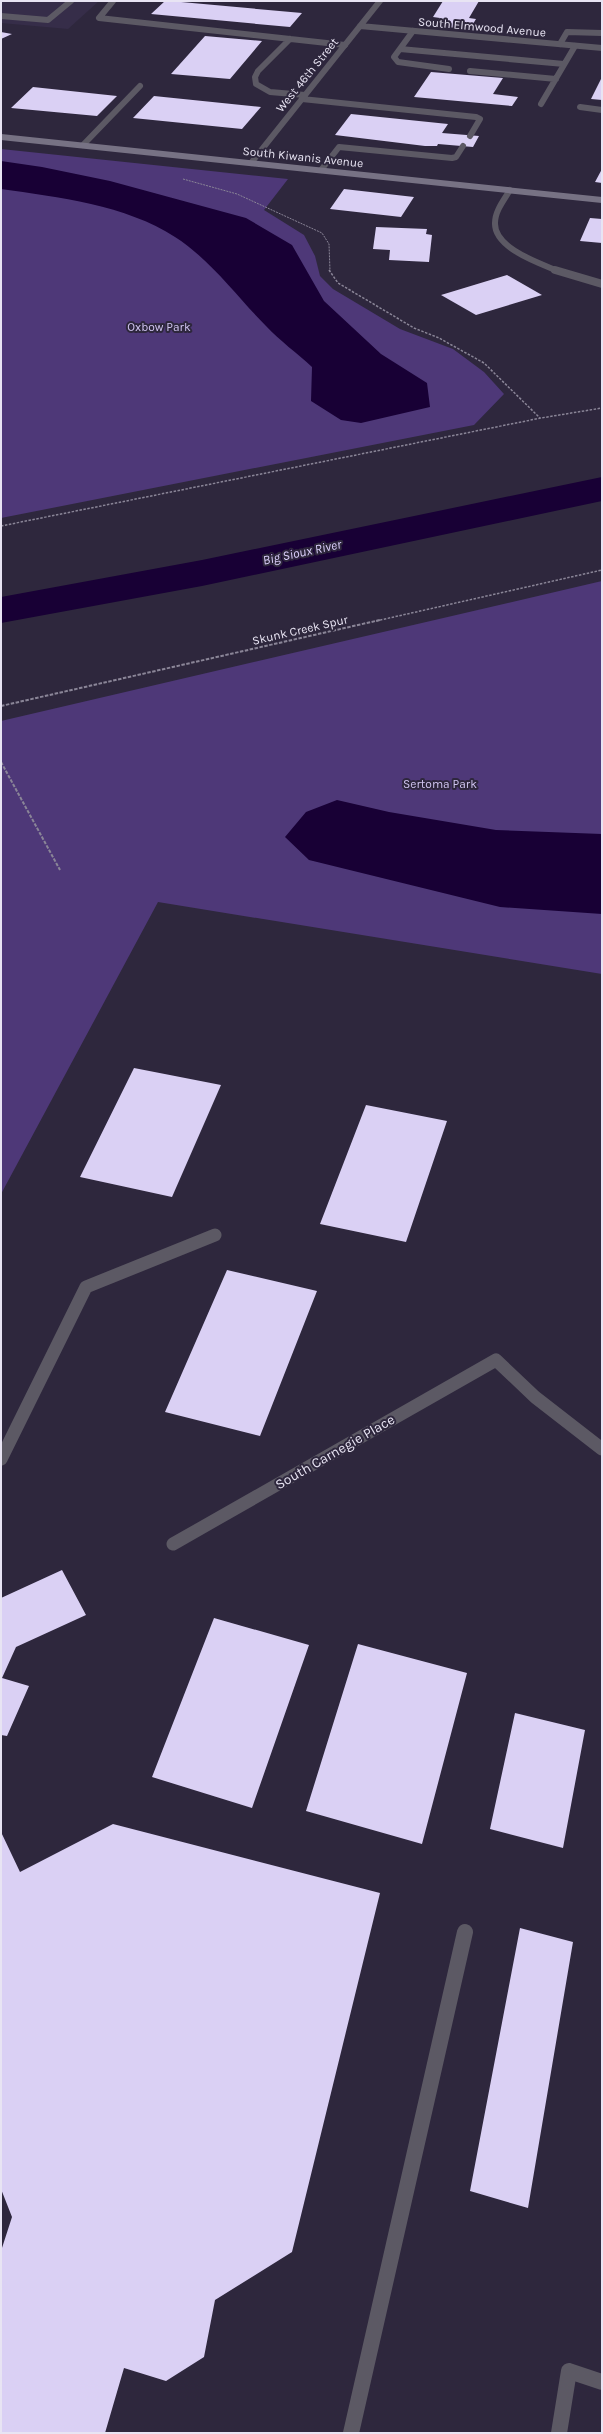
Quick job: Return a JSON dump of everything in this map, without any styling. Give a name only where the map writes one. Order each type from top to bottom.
[{"type":"street","points":[[1,16],[48,20],[71,1]]},
{"type":"street","points":[[113,1],[103,11],[99,18],[345,45]]},
{"type":"street","name":"West 46th Street","points":[[251,163],[380,1]]},
{"type":"street","name":"South Elmwood Avenue","points":[[360,26],[602,48]]},
{"type":"street","points":[[414,31],[394,57],[398,62],[449,70]]},
{"type":"street","points":[[560,44],[567,32],[580,31],[602,33]]},
{"type":"street","points":[[290,39],[258,71],[255,77],[256,84],[270,92],[303,97],[476,117],[480,119],[470,136]]},
{"type":"street","points":[[541,104],[575,46]]},
{"type":"street","points":[[400,48],[564,64]]},
{"type":"street","points":[[470,71],[556,79]]},
{"type":"street","points":[[83,145],[140,86]]},
{"type":"street","points":[[580,108],[602,110]]},
{"type":"street","name":"South Kiwanis Avenue","points":[[1,137],[602,200]]},
{"type":"street","points":[[321,170],[338,147],[452,158],[456,157],[463,146]]},
{"type":"street","points":[[510,190],[494,222],[495,231],[500,239],[510,247],[548,268],[563,274],[602,284]]},
{"type":"street","points":[[1,1459],[86,1287],[216,1235]]},
{"type":"street","name":"South Carnegie Place","points":[[173,1544],[496,1360],[535,1397],[602,1449]]},
{"type":"street","points":[[351,2433],[465,1932]]},
{"type":"street","points":[[559,2433],[569,2371],[602,2382]]},
{"type":"path","points":[[182,178],[237,194],[322,233],[329,243],[328,269],[331,277],[338,283],[414,328],[439,338],[484,363],[541,418]]},
{"type":"path","points":[[1,526],[541,418],[602,408]]},
{"type":"path","name":"Skunk Creek Spur","points":[[1,706],[602,570]]},
{"type":"path","points":[[1,762],[60,870]]},
{"type":"shaded area","points":[[1,1],[99,1],[68,29],[1,23]]},
{"type":"shaded area","points":[[1,161],[42,167],[110,181],[246,218],[292,245],[324,301],[381,354],[427,383],[430,407],[361,423],[341,420],[311,401],[312,367],[271,331],[223,279],[188,246],[156,226],[113,210],[68,199],[1,189]]},
{"type":"shaded area","points":[[337,800],[389,812],[496,830],[602,834],[602,914],[500,907],[309,860],[285,837],[306,812]]},
{"type":"green space","name":"Oxbow Park","points":[[1,149],[288,179],[264,210],[304,235],[315,256],[320,276],[333,289],[400,329],[453,349],[484,372],[504,394],[474,425],[1,518]]},
{"type":"green space","name":"Sertoma Park","points":[[602,581],[602,974],[158,902],[1,1194],[1,721]]},
{"type":"building","points":[[165,1],[302,13],[290,27],[151,14]]},
{"type":"building","points":[[443,1],[479,1],[469,18],[476,19],[470,29],[434,26],[440,18],[433,17]]},
{"type":"building","points":[[1,32],[12,34],[1,39]]},
{"type":"building","points":[[205,36],[262,41],[230,79],[171,74]]},
{"type":"building","points":[[431,72],[503,78],[493,94],[518,97],[512,106],[414,97]]},
{"type":"building","points":[[602,77],[602,100],[591,99]]},
{"type":"building","points":[[33,87],[117,96],[97,116],[11,108]]},
{"type":"building","points":[[154,96],[261,107],[242,129],[133,118]]},
{"type":"building","points":[[351,114],[448,124],[442,133],[479,136],[473,147],[438,144],[437,146],[425,146],[335,135]]},
{"type":"building","points":[[602,169],[602,183],[595,182]]},
{"type":"building","points":[[344,189],[414,197],[401,217],[330,209]]},
{"type":"building","points":[[590,218],[602,219],[602,243],[580,241]]},
{"type":"building","points":[[376,227],[427,229],[426,234],[432,235],[429,262],[389,260],[390,250],[373,249]]},
{"type":"building","points":[[507,275],[542,295],[476,315],[441,295]]},
{"type":"building","points":[[134,1068],[221,1085],[172,1197],[80,1177]]},
{"type":"building","points":[[366,1105],[447,1121],[406,1242],[320,1224]]},
{"type":"building","points":[[227,1270],[317,1291],[260,1436],[165,1412]]},
{"type":"building","points":[[62,1570],[86,1615],[16,1647],[2,1678],[29,1686],[7,1736],[1,1735],[1,1598]]},
{"type":"building","points":[[214,1618],[309,1645],[252,1808],[152,1777]]},
{"type":"building","points":[[358,1644],[467,1673],[422,1844],[306,1811]]},
{"type":"building","points":[[515,1713],[585,1730],[563,1848],[490,1829]]},
{"type":"building","points":[[113,1824],[380,1893],[292,2252],[215,2300],[204,2357],[166,2381],[124,2368],[105,2433],[1,2433],[1,2251],[12,2217],[1,2189],[1,1832],[20,1872]]},
{"type":"building","points":[[520,1928],[573,1942],[528,2208],[470,2191]]},
{"type":"waterway","name":"Big Sioux River","points":[[1,610],[202,573],[602,489]]}]
